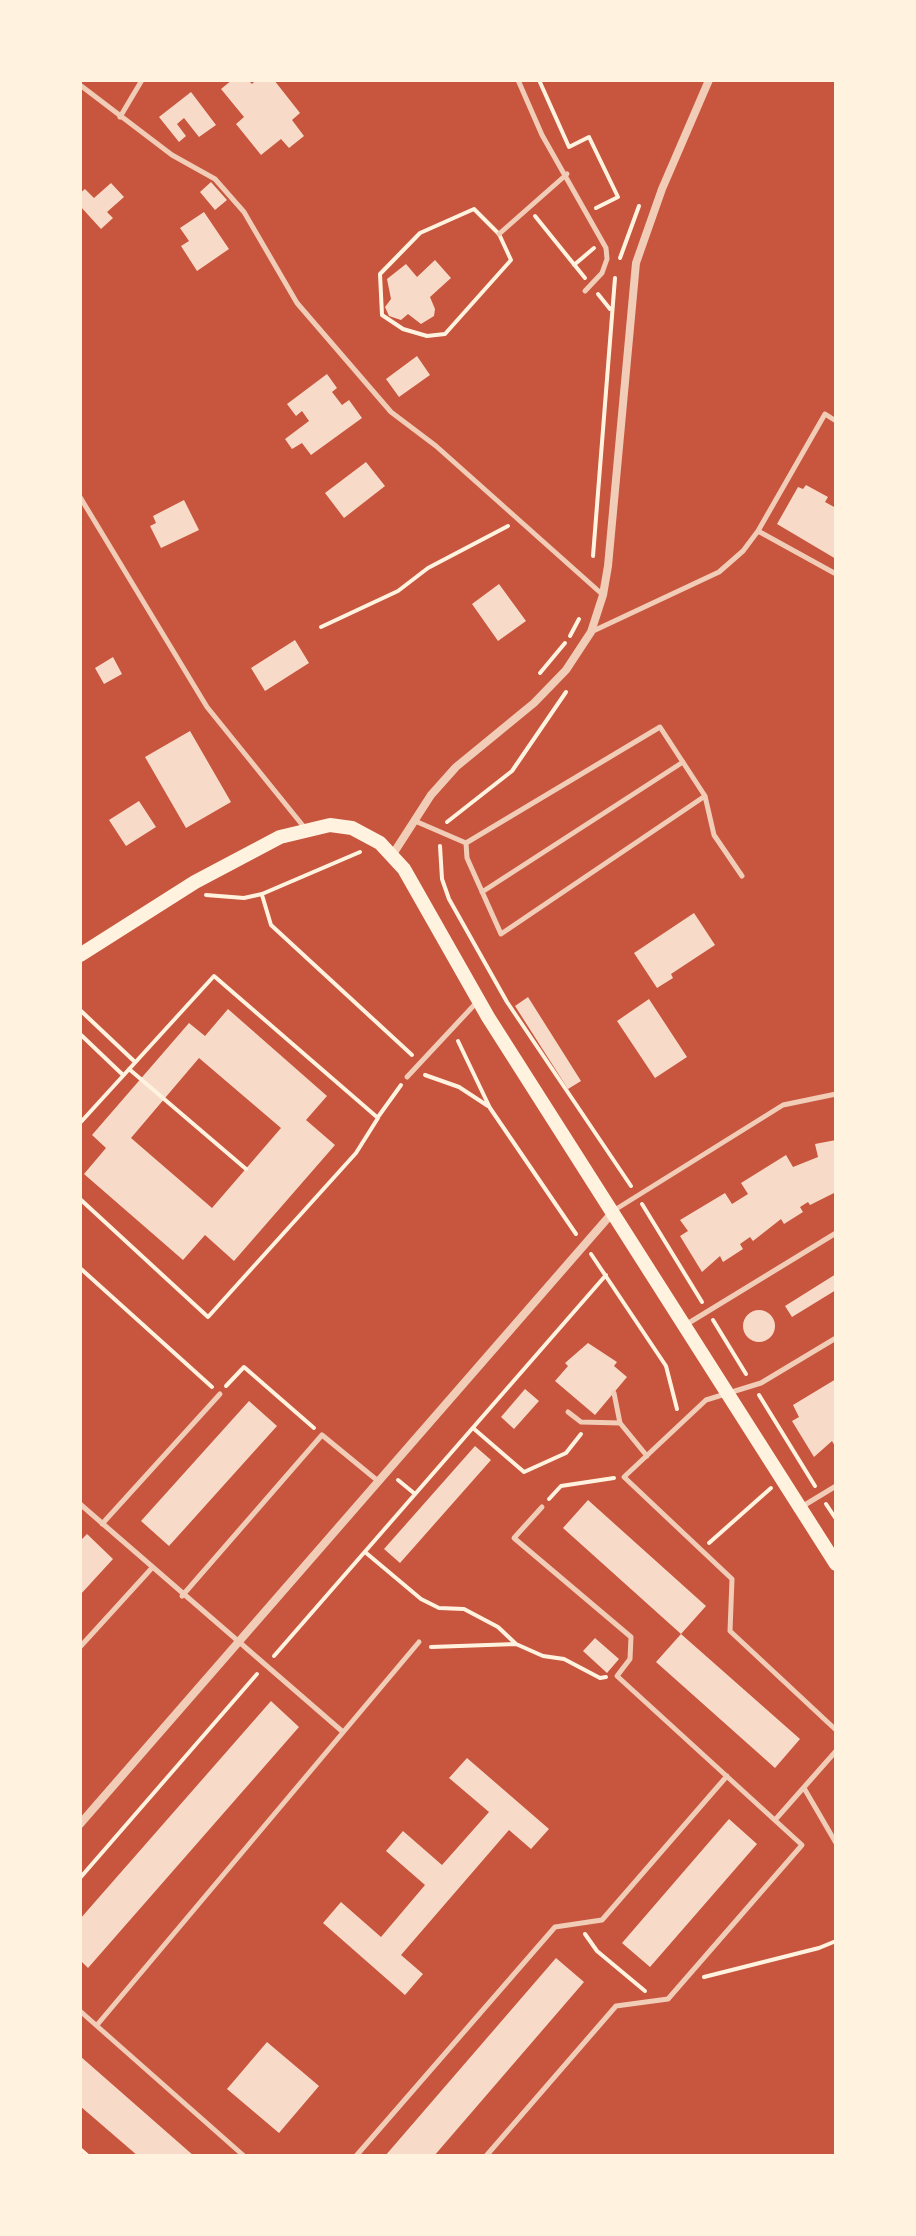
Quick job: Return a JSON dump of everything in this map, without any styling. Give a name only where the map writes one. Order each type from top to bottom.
[{"type":"main road","points":[[80,955],[241,856],[305,828],[330,825],[352,828],[380,843],[393,854],[479,1000],[836,1564]]},
{"type":"street","points":[[393,854],[456,767],[556,681],[591,632],[603,595],[636,263],[662,189],[709,80]]},
{"type":"street","points":[[80,1824],[613,1211]]},
{"type":"lane","points":[[120,117],[142,80]]},
{"type":"lane","points":[[518,80],[542,135],[567,174],[606,248],[607,259],[602,273],[585,291]]},
{"type":"lane","points":[[80,85],[172,155],[215,179],[244,212],[297,303],[391,412],[436,446],[603,595]]},
{"type":"lane","points":[[499,234],[567,174]]},
{"type":"lane","points":[[591,632],[719,572],[743,551],[758,531],[825,414],[836,421]]},
{"type":"lane","points":[[80,497],[207,707],[305,828]]},
{"type":"lane","points":[[758,531],[836,574]]},
{"type":"lane","points":[[466,843],[660,727],[705,796],[714,835],[742,876]]},
{"type":"lane","points":[[482,892],[683,762]]},
{"type":"lane","points":[[466,843],[467,858],[501,934],[705,796]]},
{"type":"lane","points":[[415,821],[466,843]]},
{"type":"lane","points":[[407,1077],[479,1000]]},
{"type":"lane","points":[[613,1211],[783,1105],[836,1094]]},
{"type":"lane","points":[[686,1324],[836,1233]]},
{"type":"lane","points":[[836,1338],[753,1387],[706,1400],[624,1477],[732,1579],[730,1631],[836,1730]]},
{"type":"lane","points":[[614,1393],[620,1423],[647,1456]]},
{"type":"lane","points":[[102,1524],[220,1394]]},
{"type":"lane","points":[[568,1412],[581,1422],[620,1423]]},
{"type":"lane","points":[[182,1596],[322,1435],[378,1481]]},
{"type":"lane","points":[[800,1508],[836,1486]]},
{"type":"lane","points":[[80,1504],[182,1596],[343,1732]]},
{"type":"lane","points":[[486,2156],[616,2006],[668,1999],[802,1845],[617,1676],[630,1659],[631,1637],[514,1538],[542,1507]]},
{"type":"lane","points":[[80,1647],[151,1569]]},
{"type":"lane","points":[[97,2025],[419,1642]]},
{"type":"lane","points":[[775,1820],[836,1751]]},
{"type":"lane","points":[[356,2156],[555,1927],[602,1920],[727,1776]]},
{"type":"lane","points":[[804,1788],[836,1843]]},
{"type":"lane","points":[[80,2011],[244,2156]]},
{"type":"path","points":[[539,80],[569,147],[589,137],[618,197],[595,207],[601,219]]},
{"type":"path","points":[[528,207],[611,311]]},
{"type":"path","points":[[474,209],[499,234],[511,260],[445,334],[427,336],[403,329],[382,315],[380,274],[420,233],[474,209]]},
{"type":"path","points":[[614,244],[620,257]]},
{"type":"path","points":[[321,627],[398,591],[428,568],[493,537],[516,520]]},
{"type":"path","points":[[543,723],[512,771],[450,819],[441,833],[442,879],[449,899],[507,1002],[636,1195],[836,1519]]},
{"type":"path","points":[[203,895],[244,898],[262,894],[380,843]]},
{"type":"path","points":[[262,894],[271,925],[420,1063]]},
{"type":"path","points":[[80,1123],[214,976],[378,1118]]},
{"type":"path","points":[[80,1010],[135,1062]]},
{"type":"path","points":[[452,1028],[490,1108],[666,1366],[681,1423]]},
{"type":"path","points":[[80,1034],[123,1075]]},
{"type":"path","points":[[128,1069],[246,1169]]},
{"type":"path","points":[[80,1199],[208,1317],[356,1153],[407,1077],[420,1073],[459,1087],[490,1108]]},
{"type":"path","points":[[80,1268],[220,1394],[244,1367],[322,1435]]},
{"type":"path","points":[[80,1878],[606,1275]]},
{"type":"path","points":[[473,1428],[524,1472],[566,1453],[591,1423]]},
{"type":"path","points":[[702,1551],[744,1509],[802,1466]]},
{"type":"path","points":[[542,1507],[561,1486],[624,1477]]},
{"type":"path","points":[[364,1552],[421,1599],[439,1608],[464,1609],[498,1627],[516,1644],[543,1656],[564,1659],[600,1678],[617,1676]]},
{"type":"path","points":[[412,1651],[434,1647],[516,1644]]},
{"type":"path","points":[[574,1924],[597,1951],[656,2000]]},
{"type":"path","points":[[682,1983],[836,1941]]},
{"type":"path","points":[[80,2149],[88,2156]]},
{"type":"building","points":[[232,80],[248,80],[252,84],[256,80],[274,80],[300,113],[292,120],[304,136],[289,148],[281,139],[261,155],[236,124],[244,117],[221,89]]},
{"type":"building","points":[[191,92],[216,125],[199,137],[184,118],[177,124],[186,136],[179,142],[159,117]]},
{"type":"building","points":[[211,182],[227,200],[215,210],[200,192]]},
{"type":"building","points":[[111,183],[124,197],[107,212],[113,218],[101,229],[80,206],[80,193],[85,189],[94,198]]},
{"type":"building","points":[[204,212],[229,249],[197,271],[181,246],[189,241],[180,228]]},
{"type":"building","points":[[435,260],[451,278],[430,297],[435,309],[434,316],[421,324],[408,314],[401,320],[389,316],[385,307],[391,299],[387,279],[406,264],[417,277]]},
{"type":"building","points":[[417,356],[430,375],[399,397],[386,379]]},
{"type":"building","points":[[327,374],[337,388],[332,392],[342,405],[349,400],[362,418],[311,455],[302,443],[292,449],[285,439],[309,421],[302,411],[296,416],[287,404]]},
{"type":"building","points":[[366,462],[385,486],[344,518],[325,493]]},
{"type":"building","points":[[806,485],[828,497],[825,502],[836,508],[836,559],[777,524],[798,487],[803,489]]},
{"type":"building","points":[[184,500],[199,530],[161,548],[150,526],[156,523],[153,516]]},
{"type":"building","points":[[499,584],[526,621],[498,641],[472,604]]},
{"type":"building","points":[[295,640],[309,663],[265,691],[251,668]]},
{"type":"building","points":[[113,657],[122,674],[104,684],[95,668]]},
{"type":"building","points":[[190,731],[231,802],[186,828],[145,757]]},
{"type":"building","points":[[139,801],[156,827],[126,846],[109,820]]},
{"type":"building","points":[[694,913],[715,945],[671,974],[673,978],[657,988],[634,953]]},
{"type":"building","points":[[528,997],[581,1081],[568,1089],[515,1006]]},
{"type":"building","points":[[649,999],[687,1057],[655,1078],[617,1021]]},
{"type":"building","points":[[228,1009],[327,1096],[306,1120],[335,1145],[234,1261],[205,1235],[183,1260],[84,1174],[106,1148],[92,1135],[189,1023],[205,1036]],"holes":[[[199,1058],[281,1128],[212,1208],[131,1138]]]},
{"type":"building","points":[[836,1140],[836,1192],[810,1205],[808,1202],[800,1207],[803,1212],[784,1224],[781,1219],[753,1241],[750,1237],[740,1244],[743,1249],[723,1262],[720,1256],[702,1272],[680,1236],[688,1231],[680,1220],[725,1193],[732,1204],[748,1194],[741,1183],[786,1155],[793,1167],[818,1157],[815,1144]]},
{"type":"building","points":[[836,1274],[836,1290],[792,1317],[785,1306]]},
{"type":"building","points":[[759,1310],[770,1315],[775,1326],[770,1337],[759,1342],[748,1337],[743,1326],[748,1315]]},
{"type":"building","points":[[588,1343],[617,1362],[614,1366],[627,1377],[595,1415],[555,1381],[568,1366],[565,1363]]},
{"type":"building","points":[[836,1379],[836,1448],[832,1441],[814,1457],[792,1421],[799,1417],[793,1405]]},
{"type":"building","points":[[525,1389],[539,1401],[514,1429],[501,1417]]},
{"type":"building","points":[[249,1401],[277,1426],[169,1546],[141,1521]]},
{"type":"building","points":[[475,1446],[491,1460],[400,1563],[384,1549]]},
{"type":"building","points":[[588,1500],[706,1606],[681,1634],[563,1528]]},
{"type":"building","points":[[87,1534],[113,1559],[80,1595],[80,1541]]},
{"type":"building","points":[[681,1634],[800,1739],[775,1768],[656,1662]]},
{"type":"building","points":[[595,1638],[619,1659],[607,1673],[583,1651]]},
{"type":"building","points":[[271,1701],[299,1727],[88,1968],[80,1960],[80,1919]]},
{"type":"building","points":[[467,1758],[549,1829],[531,1849],[509,1830],[401,1955],[423,1974],[405,1995],[323,1923],[341,1902],[381,1937],[425,1885],[386,1851],[403,1831],[442,1865],[489,1812],[449,1778]]},
{"type":"building","points":[[729,1819],[757,1844],[650,1967],[622,1943]]},
{"type":"building","points":[[556,1958],[584,1982],[434,2156],[385,2156]]},
{"type":"building","points":[[267,2042],[319,2086],[279,2133],[227,2089]]},
{"type":"building","points":[[80,2056],[194,2156],[138,2156],[80,2106]]}]
